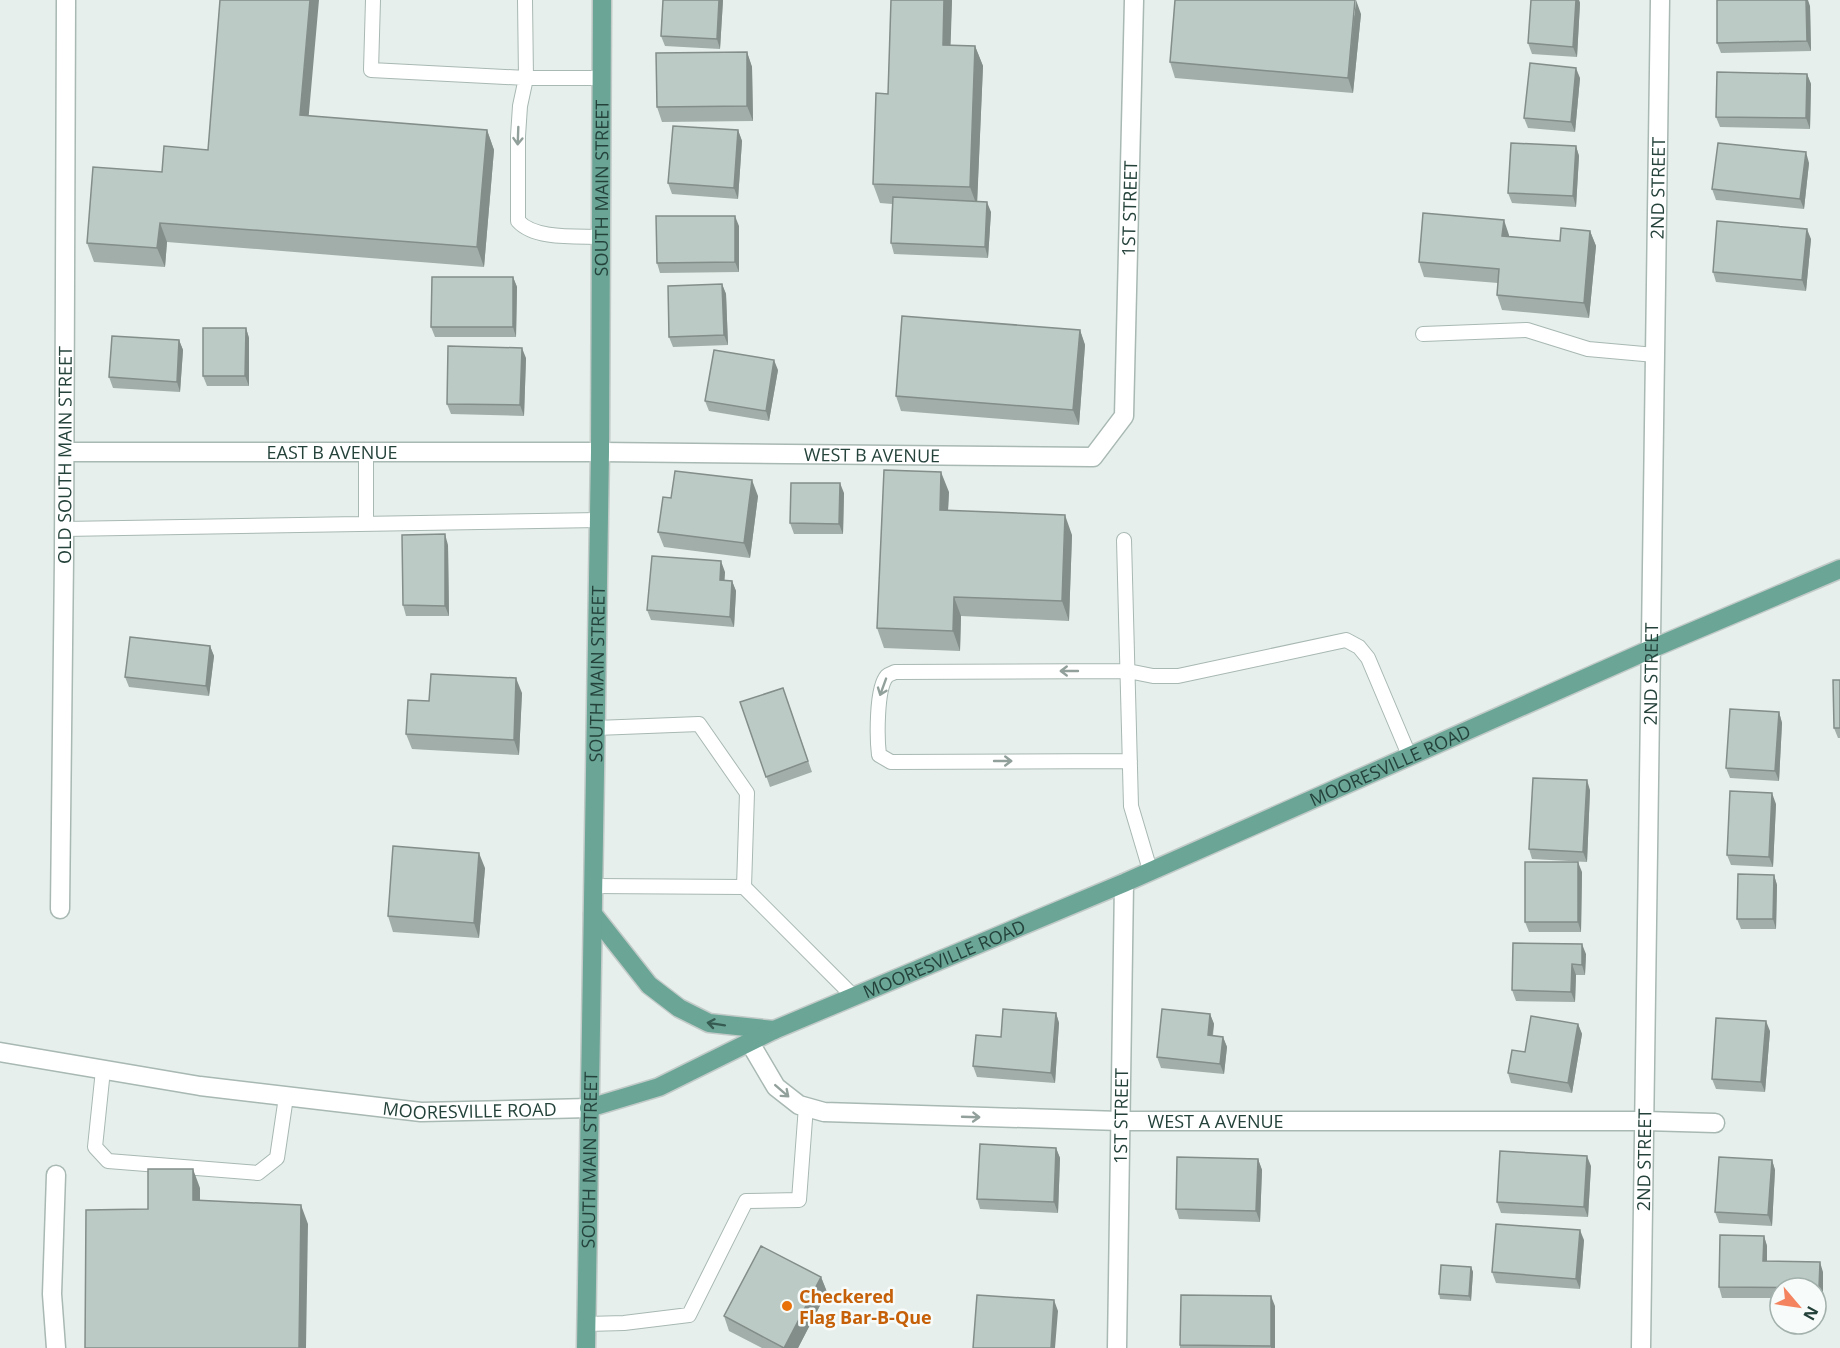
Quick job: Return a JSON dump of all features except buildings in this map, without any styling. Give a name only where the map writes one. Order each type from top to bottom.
[{"type":"main road","name":"SOUTH MAIN STREET","points":[[586,1348],[600,452],[602,0]]},
{"type":"main road","name":"MOORESVILLE ROAD","points":[[589,1107],[659,1086],[774,1030],[1124,883],[1409,755],[1840,569]]},
{"type":"main road","points":[[593,914],[649,984],[679,1008],[709,1023],[774,1030]]},
{"type":"street","name":"OLD SOUTH MAIN STREET","points":[[60,909],[65,452],[66,0]]},
{"type":"street","name":"1ST STREET","points":[[1124,416],[1134,0]]},
{"type":"street","name":"2ND STREET","points":[[1641,1348],[1660,0]]},
{"type":"street","name":"WEST B AVENUE","points":[[600,452],[1093,457],[1124,416]]},
{"type":"street","name":"EAST B AVENUE","points":[[65,452],[600,452]]},
{"type":"street","name":"1ST STREET","points":[[1117,1348],[1124,883]]},
{"type":"street","name":"WEST A AVENUE","points":[[750,1043],[776,1088],[799,1105],[824,1112],[1120,1121],[1715,1123]]},
{"type":"street","name":"MOORESVILLE ROAD","points":[[0,1052],[200,1086],[421,1112],[589,1107]]},
{"type":"street","points":[[56,1175],[52,1294],[56,1348]]},
{"type":"lane","points":[[373,0],[371,70],[526,78],[602,78]]},
{"type":"lane","points":[[525,0],[526,78],[520,106],[518,136],[518,221],[521,225],[542,234],[601,237]]},
{"type":"lane","points":[[1423,334],[1527,330],[1588,349],[1655,355]]},
{"type":"lane","points":[[366,452],[366,523]]},
{"type":"lane","points":[[64,529],[599,520]]},
{"type":"lane","points":[[1124,540],[1131,806],[1150,870]]},
{"type":"lane","points":[[1130,761],[891,762],[879,755],[877,742],[880,694],[887,676],[896,672],[1128,671],[1153,676],[1178,676],[1346,640],[1359,647],[1368,658],[1409,755]]},
{"type":"lane","points":[[596,728],[699,724],[747,793],[744,887]]},
{"type":"lane","points":[[593,886],[744,887],[853,996]]},
{"type":"lane","points":[[103,1070],[95,1147],[108,1161],[258,1173],[277,1158],[286,1096]]},
{"type":"lane","points":[[587,1324],[624,1323],[689,1315],[747,1201],[800,1200],[806,1107]]},
{"type":"place","name":"Checkered Flag Bar-B-Que","points":[[787,1306]]}]
